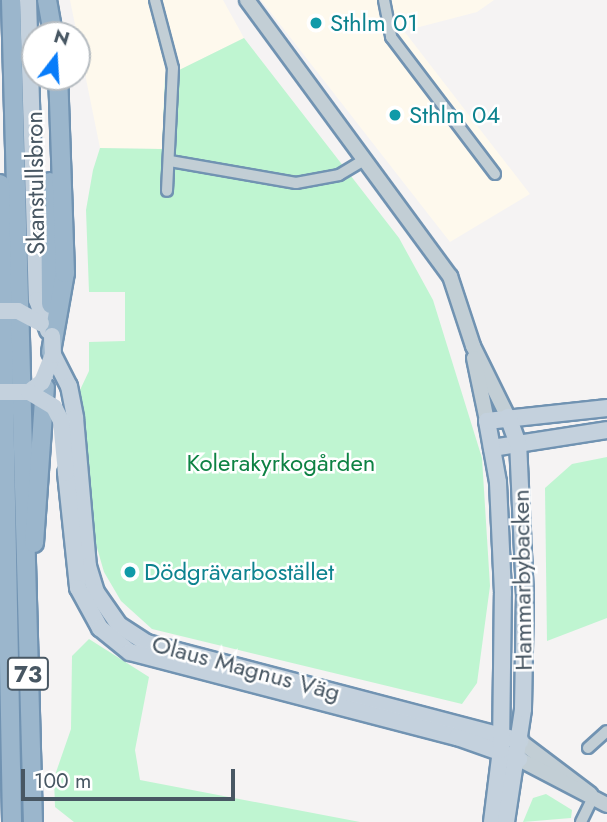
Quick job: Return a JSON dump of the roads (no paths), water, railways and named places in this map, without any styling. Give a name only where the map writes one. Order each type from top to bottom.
[{"type":"highway","name":"73","points":[[11,0],[16,65],[33,822]]},
{"type":"highway","points":[[36,0],[40,21]]},
{"type":"highway","points":[[47,0],[51,21]]},
{"type":"highway","points":[[47,91],[47,329]]},
{"type":"highway","points":[[27,611],[38,516],[38,427],[65,273],[58,91]]},
{"type":"highway","name":"73","points":[[0,184],[12,822]]},
{"type":"main road","name":"Skanstullsbron","points":[[28,0],[47,329],[53,355]]},
{"type":"main road","points":[[0,311],[18,311],[47,329]]},
{"type":"main road","points":[[0,392],[29,392],[42,382],[53,355]]},
{"type":"main road","name":"Olaus Magnus Väg","points":[[53,355],[69,386],[78,588],[100,628],[130,652],[501,742],[520,741]]},
{"type":"main road","name":"Olaus Magnus Väg","points":[[29,392],[54,407],[61,421],[72,472]]},
{"type":"main road","points":[[486,421],[607,408]]},
{"type":"main road","name":"Hammarbybacken","points":[[506,822],[519,759],[525,596],[518,444],[508,417]]},
{"type":"main road","name":"Hammarbybacken","points":[[486,421],[492,448],[503,593],[501,742],[492,822]]},
{"type":"main road","points":[[492,448],[607,430]]},
{"type":"main road","name":"Olaus Magnus Väg","points":[[501,742],[519,759]]},
{"type":"street","points":[[155,0],[173,68],[167,191]]},
{"type":"street","name":"Hammarbybacken","points":[[247,0],[362,161],[450,276],[473,346],[508,417]]},
{"type":"street","points":[[384,0],[391,37],[495,174]]},
{"type":"street","points":[[170,162],[296,183],[339,174],[362,161]]},
{"type":"street","name":"Hammarbybacken","points":[[473,346],[486,421]]},
{"type":"street","points":[[587,748],[607,731]]},
{"type":"street","name":"Olaus Magnus Väg","points":[[520,741],[593,797]]},
{"type":"street","name":"Olaus Magnus Väg","points":[[519,759],[607,805]]},
{"type":"street","points":[[581,822],[593,797]]},
{"type":"place","name":"Sthlm 01","points":[[316,23]]},
{"type":"place","name":"Sthlm 04","points":[[395,115]]},
{"type":"place","name":"Dödgrävarbostället","points":[[130,572]]},
{"type":"park label","name":"Kolerakyrkogården","points":[[281,463]]}]
